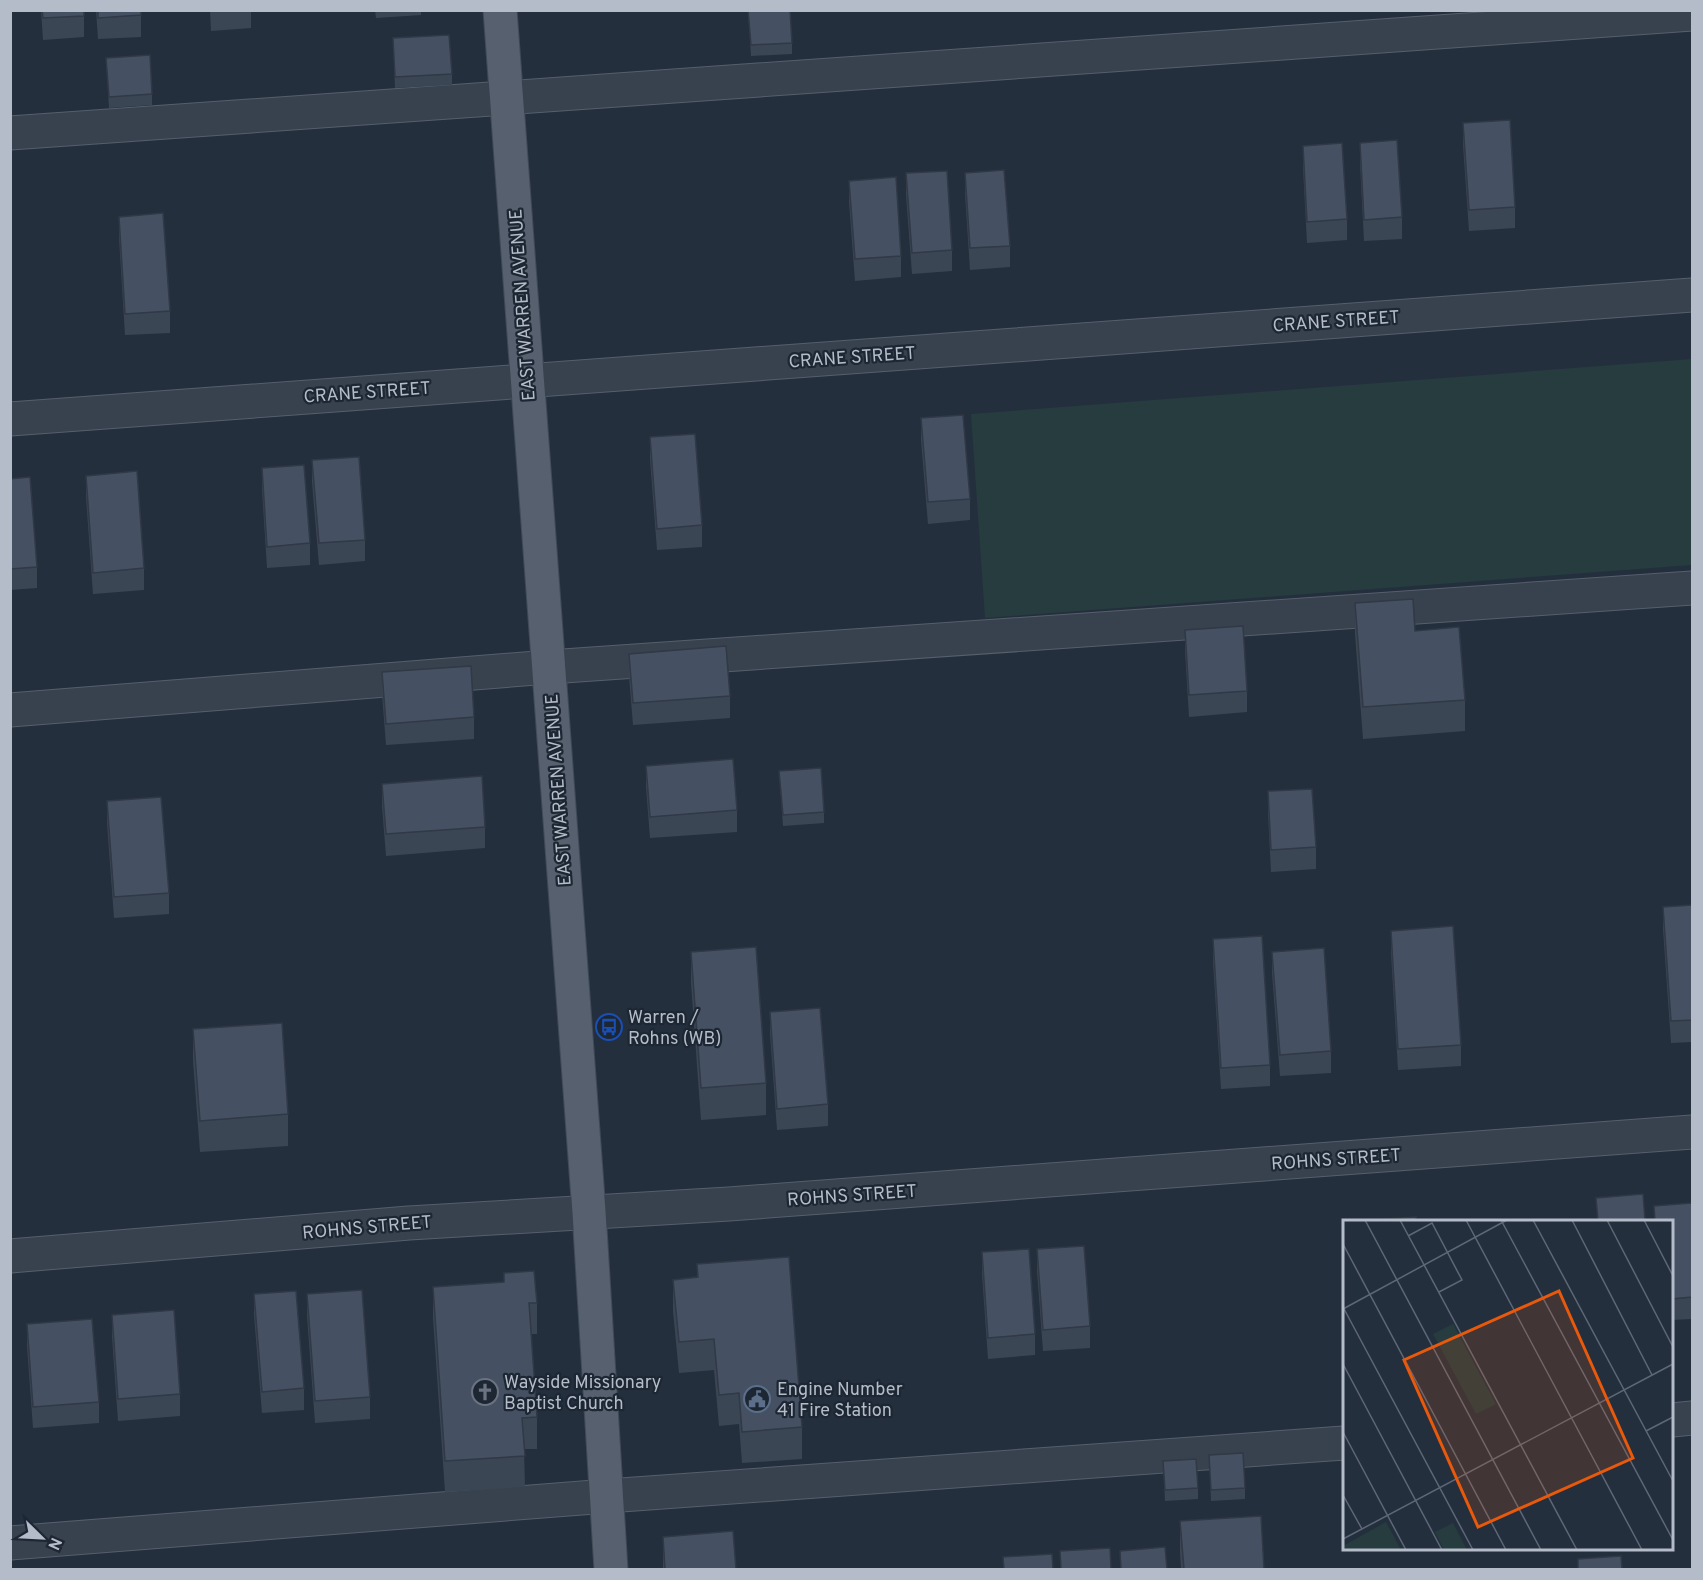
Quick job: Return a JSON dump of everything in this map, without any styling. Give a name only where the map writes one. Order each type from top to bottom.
[{"type":"main road","name":"EAST WARREN AVENUE","points":[[500,10],[589,1212],[611,1569]]},
{"type":"street","points":[[10,133],[1692,14]]},
{"type":"street","name":"CRANE STREET","points":[[10,418],[1692,295]]},
{"type":"street","points":[[10,710],[549,667],[1692,588]]},
{"type":"street","name":"ROHNS STREET","points":[[10,1256],[397,1224],[752,1202],[1692,1132]]},
{"type":"street","points":[[1673,1420],[1692,1418]]},
{"type":"street","points":[[10,1543],[607,1496],[1343,1443]]},
{"type":"green space","points":[[1692,359],[1692,565],[985,618],[971,414]]},
{"type":"building","points":[[42,10],[84,10],[84,16],[43,18]]},
{"type":"building","points":[[98,10],[141,10],[141,15],[98,18]]},
{"type":"building","points":[[748,10],[790,10],[792,43],[751,45]]},
{"type":"building","points":[[449,35],[452,74],[395,77],[393,38]]},
{"type":"building","points":[[150,55],[152,94],[109,97],[106,58]]},
{"type":"building","points":[[1510,120],[1515,207],[1469,210],[1463,123]]},
{"type":"building","points":[[1397,140],[1402,217],[1364,220],[1360,143]]},
{"type":"building","points":[[1342,143],[1347,219],[1307,222],[1303,146]]},
{"type":"building","points":[[1004,170],[1010,246],[970,248],[965,173]]},
{"type":"building","points":[[947,171],[952,250],[912,253],[906,173]]},
{"type":"building","points":[[896,177],[901,256],[855,259],[849,181]]},
{"type":"building","points":[[163,213],[170,311],[125,314],[119,217]]},
{"type":"building","points":[[963,415],[970,499],[928,502],[921,418]]},
{"type":"building","points":[[695,434],[702,525],[657,529],[650,437]]},
{"type":"building","points":[[359,457],[365,540],[319,543],[312,460]]},
{"type":"building","points":[[304,465],[310,543],[267,547],[262,468]]},
{"type":"building","points":[[137,471],[144,568],[93,573],[86,476]]},
{"type":"building","points":[[30,477],[37,567],[10,569],[10,479]]},
{"type":"building","points":[[1413,599],[1415,631],[1459,627],[1465,700],[1363,707],[1355,603]]},
{"type":"building","points":[[1243,626],[1247,691],[1189,695],[1185,630]]},
{"type":"building","points":[[726,646],[730,696],[633,703],[629,654]]},
{"type":"building","points":[[471,666],[474,717],[386,724],[382,672]]},
{"type":"building","points":[[733,759],[737,810],[650,817],[646,766]]},
{"type":"building","points":[[821,768],[824,812],[783,815],[779,771]]},
{"type":"building","points":[[482,776],[485,827],[386,834],[382,784]]},
{"type":"building","points":[[1312,789],[1316,847],[1271,850],[1268,791]]},
{"type":"building","points":[[161,797],[169,893],[114,897],[107,801]]},
{"type":"building","points":[[1692,905],[1692,1020],[1671,1021],[1663,907]]},
{"type":"building","points":[[1453,926],[1461,1045],[1398,1049],[1391,931]]},
{"type":"building","points":[[1262,936],[1270,1065],[1221,1068],[1213,939]]},
{"type":"building","points":[[756,947],[766,1083],[701,1088],[691,952]]},
{"type":"building","points":[[1324,948],[1331,1051],[1280,1055],[1272,952]]},
{"type":"building","points":[[820,1008],[828,1104],[777,1109],[770,1012]]},
{"type":"building","points":[[282,1023],[288,1114],[200,1121],[193,1029]]},
{"type":"building","points":[[1643,1194],[1645,1220],[1598,1220],[1596,1198]]},
{"type":"building","points":[[1692,1203],[1692,1297],[1673,1299],[1673,1220],[1655,1220],[1654,1206]]},
{"type":"building","points":[[1416,1217],[1416,1220],[1371,1220]]},
{"type":"building","points":[[1084,1246],[1090,1326],[1043,1330],[1037,1249]]},
{"type":"building","points":[[1029,1249],[1035,1334],[988,1338],[982,1252]]},
{"type":"building","name":"Engine Number 41 Fire Station","points":[[789,1257],[802,1427],[742,1432],[739,1393],[719,1395],[714,1339],[679,1342],[673,1280],[698,1277],[697,1264]]},
{"type":"building","name":"Wayside Missionary Baptist Church","points":[[534,1271],[537,1303],[529,1303],[537,1417],[522,1418],[525,1456],[445,1461],[433,1287],[504,1282],[504,1273]]},
{"type":"building","points":[[362,1290],[370,1397],[315,1401],[307,1294]]},
{"type":"building","points":[[296,1291],[304,1388],[262,1392],[254,1294]]},
{"type":"building","points":[[174,1310],[180,1394],[118,1399],[112,1315]]},
{"type":"building","points":[[92,1319],[99,1402],[33,1407],[27,1324]]},
{"type":"building","points":[[1243,1453],[1245,1488],[1211,1490],[1209,1455]]},
{"type":"building","points":[[1196,1459],[1198,1488],[1165,1490],[1163,1461]]},
{"type":"building","points":[[1261,1516],[1264,1569],[1184,1569],[1180,1521]]},
{"type":"building","points":[[733,1531],[736,1569],[665,1569],[663,1537]]},
{"type":"building","points":[[1165,1547],[1167,1569],[1121,1569],[1120,1551]]},
{"type":"building","points":[[1110,1548],[1111,1569],[1061,1569],[1060,1551]]},
{"type":"building","points":[[1052,1554],[1053,1569],[1004,1569],[1003,1557]]},
{"type":"building","points":[[1621,1556],[1622,1569],[1578,1569],[1578,1559]]},
{"type":"place","name":"Warren / Rohns (WB)","points":[[609,1027]]},
{"type":"place","name":"Wayside Missionary Baptist Church","points":[[485,1392]]},
{"type":"place","name":"Engine Number 41 Fire Station","points":[[757,1399]]}]
